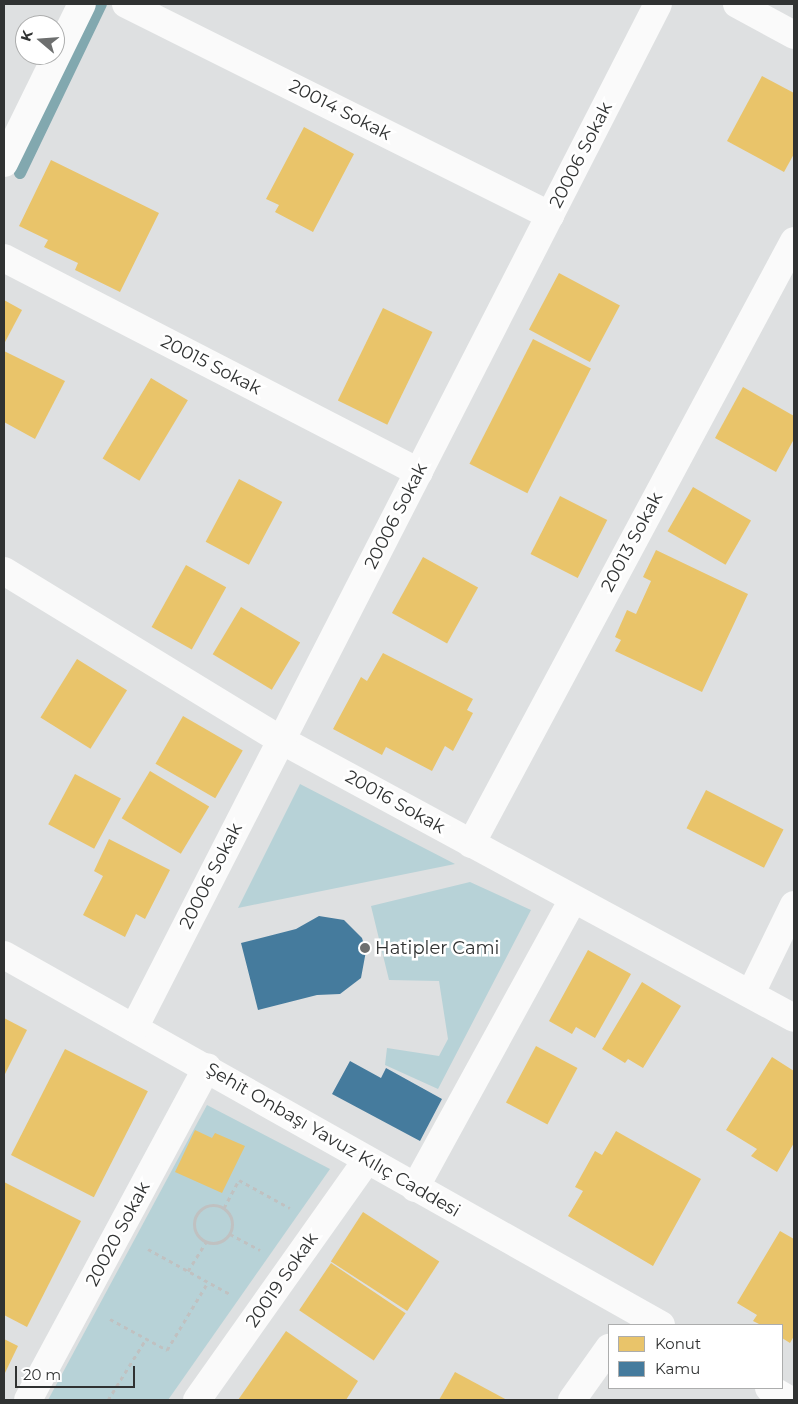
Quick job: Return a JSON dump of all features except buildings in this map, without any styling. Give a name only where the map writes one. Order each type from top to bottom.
[{"type":"street","points":[[4,163],[82,4]]},
{"type":"street","name":"20006 Sokak","points":[[134,1028],[658,4]]},
{"type":"street","points":[[737,4],[794,35]]},
{"type":"street","name":"20014 Sokak","points":[[128,5],[550,216]]},
{"type":"street","name":"20013 Sokak","points":[[471,844],[794,241]]},
{"type":"street","name":"20015 Sokak","points":[[4,258],[419,472]]},
{"type":"street","name":"20016 Sokak","points":[[4,571],[281,740],[794,1018]]},
{"type":"street","points":[[415,1188],[573,899]]},
{"type":"street","points":[[751,993],[794,905]]},
{"type":"street","name":"Şehit Onbaşı Yavuz Kılıç Caddesi","points":[[4,955],[207,1067],[415,1188],[631,1318],[657,1324]]},
{"type":"street","name":"20020 Sokak","points":[[28,1400],[207,1067]]},
{"type":"street","name":"20019 Sokak","points":[[197,1400],[367,1160]]},
{"type":"street","points":[[572,1400],[608,1349]]},
{"type":"street","points":[[771,1389],[791,1400],[794,1395]]},
{"type":"path","points":[[224,1208],[238,1180],[299,1213]]},
{"type":"path","points":[[211,1204],[224,1208],[232,1218],[230,1234],[218,1243],[206,1242],[194,1228],[196,1216],[211,1204]]},
{"type":"path","points":[[230,1234],[262,1251]]},
{"type":"path","points":[[188,1271],[206,1242]]},
{"type":"path","points":[[142,1245],[239,1299]]},
{"type":"path","points":[[105,1316],[167,1350],[208,1282]]},
{"type":"path","points":[[108,1400],[146,1338]]},
{"type":"shaded area","points":[[300,784],[455,864],[238,908]]},
{"type":"shaded area","points":[[470,882],[531,910],[438,1089],[385,1065],[387,1048],[439,1056],[448,1039],[439,981],[389,980],[371,906]]},
{"type":"shaded area","points":[[207,1105],[330,1169],[168,1400],[48,1400]]},
{"type":"waterway","points":[[20,173],[101,4]]},
{"type":"place","name":"Hatipler Cami","points":[[365,948]]}]
